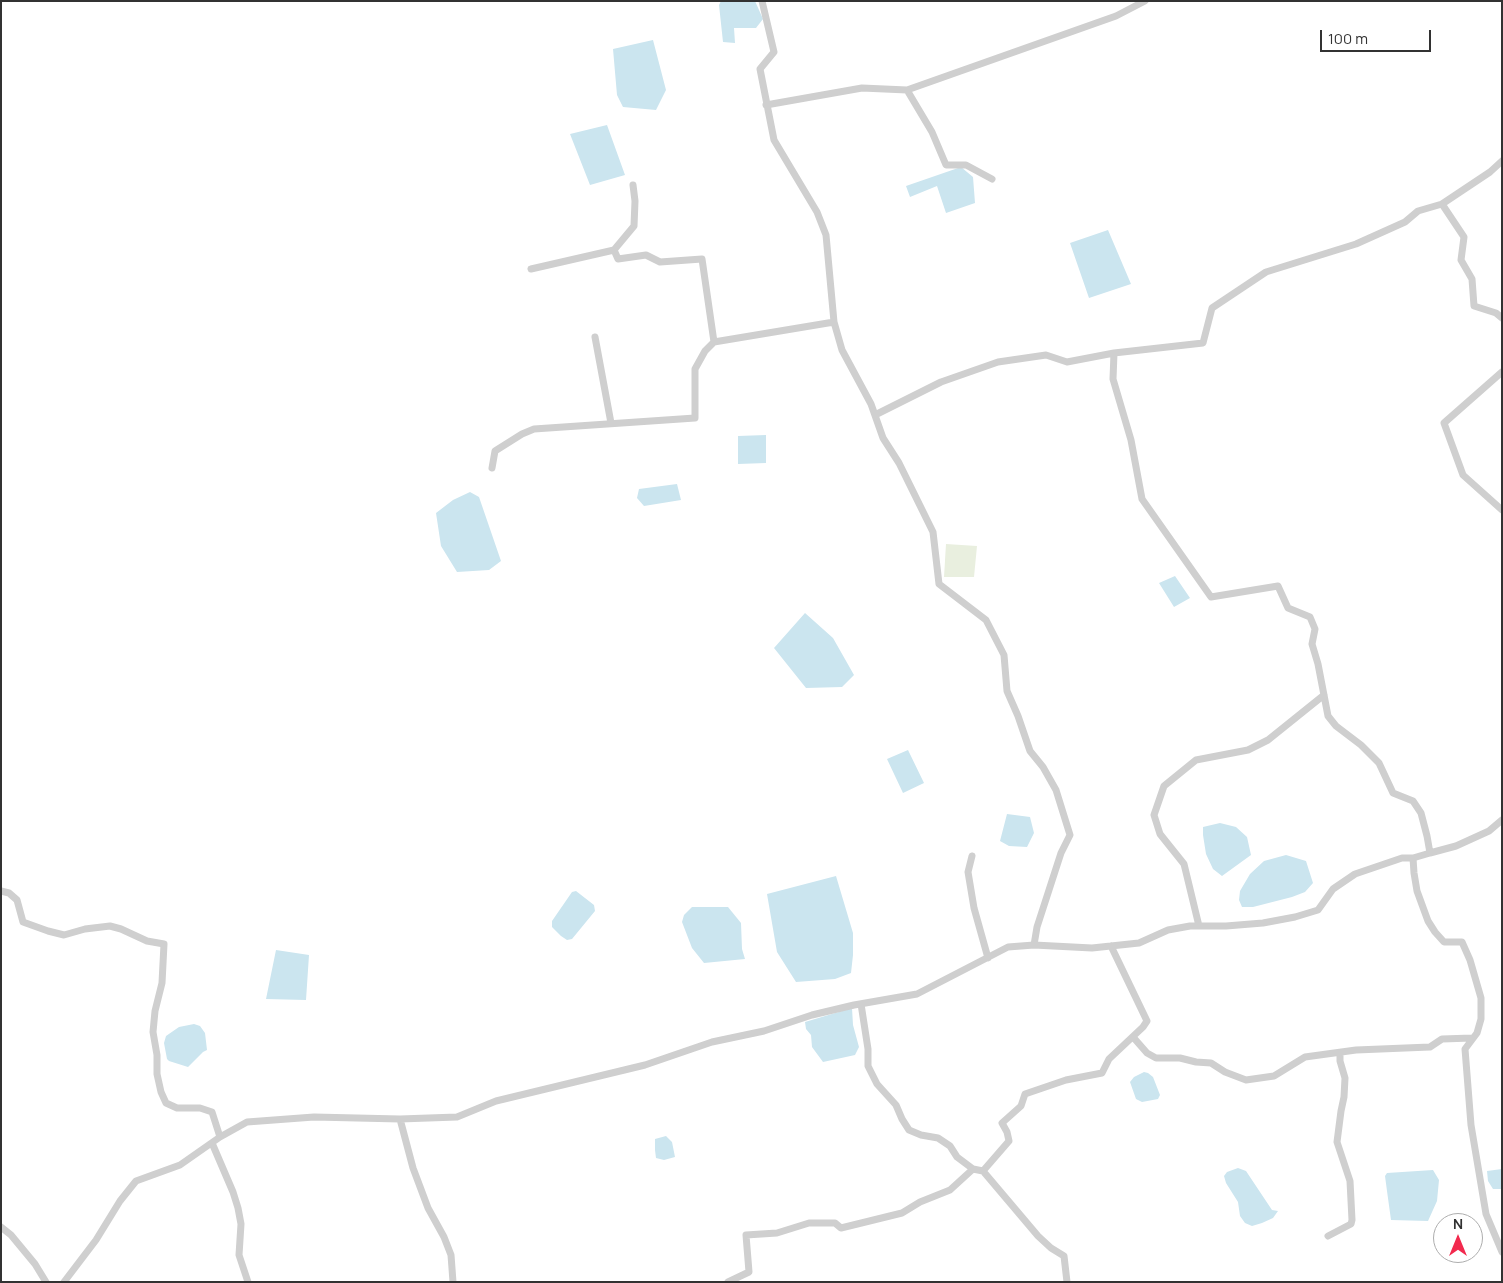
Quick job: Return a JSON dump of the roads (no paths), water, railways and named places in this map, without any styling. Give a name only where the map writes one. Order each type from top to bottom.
[{"type":"street","points":[[762,1],[774,52],[760,69],[774,140],[816,212],[826,235],[834,322],[842,350],[871,404],[883,438],[899,463],[933,532],[939,584],[986,620],[1004,656],[1007,691],[1030,751],[1043,767],[1056,790],[1070,835],[1061,853],[1037,927],[1034,946]]},
{"type":"street","points":[[766,105],[862,88],[907,90],[1116,16],[1145,1]]},
{"type":"street","points":[[907,90],[932,132],[946,165],[966,165],[992,179]]},
{"type":"street","points":[[875,415],[941,382],[998,362],[1046,355],[1067,362],[1203,343],[1212,308],[1266,272],[1356,244],[1405,222],[1418,212],[1442,204],[1490,172],[1502,161]]},
{"type":"street","points":[[531,269],[614,250],[634,226],[635,201],[633,185]]},
{"type":"street","points":[[1442,204],[1464,237],[1461,260],[1472,279],[1474,306],[1496,312],[1502,318]]},
{"type":"street","points":[[614,250],[618,259],[646,255],[660,262],[702,259],[714,342]]},
{"type":"street","points":[[492,468],[495,451],[522,434],[534,429],[695,418],[695,369],[705,351],[714,342],[834,322]]},
{"type":"street","points":[[595,337],[611,423]]},
{"type":"street","points":[[1114,354],[1113,378],[1131,440],[1142,499],[1211,597],[1278,586],[1288,608],[1310,617],[1315,629],[1312,644],[1318,664],[1328,716],[1336,726],[1361,745],[1379,763],[1393,793],[1413,801],[1420,813],[1430,853]]},
{"type":"street","points":[[1502,372],[1444,423],[1463,475],[1502,510]]},
{"type":"street","points":[[1199,926],[1184,864],[1160,834],[1154,814],[1164,786],[1196,760],[1248,750],[1268,740],[1324,695]]},
{"type":"street","points":[[64,1282],[96,1240],[120,1201],[136,1181],[180,1165],[220,1137],[247,1122],[314,1117],[400,1119],[456,1117],[496,1101],[645,1065],[712,1042],[764,1031],[812,1015],[918,994],[1008,947],[1092,948],[1139,943],[1168,930],[1199,926],[1263,923],[1295,917],[1318,910],[1333,889],[1354,874],[1402,858],[1413,858],[1456,846],[1489,831],[1502,820]]},
{"type":"street","points":[[972,856],[968,872],[974,908],[988,958]]},
{"type":"street","points":[[1413,858],[1418,891],[1428,921],[1444,942],[1462,942],[1470,960],[1481,998],[1481,1019],[1476,1033],[1465,1049],[1471,1125],[1486,1214],[1502,1252]]},
{"type":"street","points":[[1,891],[10,893],[17,900],[24,922],[48,931],[64,935],[85,929],[110,926],[121,928],[147,941],[164,944],[162,983],[155,1010],[153,1032],[160,1092],[166,1103],[177,1108],[200,1108],[212,1112],[220,1137]]},
{"type":"street","points":[[983,1171],[1009,1141],[1008,1132],[1002,1123],[1020,1106],[1025,1094],[1066,1080],[1102,1073],[1109,1059],[1144,1027],[1146,1021],[1111,946]]},
{"type":"street","points":[[861,1004],[867,1042],[868,1066],[876,1084],[896,1105],[909,1130],[920,1135],[938,1138],[950,1146],[957,1158],[973,1169],[983,1171],[1038,1236],[1051,1248],[1064,1256],[1067,1282]]},
{"type":"street","points":[[1134,1036],[1148,1053],[1156,1058],[1180,1058],[1211,1063],[1225,1072],[1246,1080],[1274,1076],[1305,1057],[1356,1050],[1430,1047],[1442,1039],[1472,1038]]},
{"type":"street","points":[[1328,1236],[1351,1224],[1352,1220],[1350,1181],[1337,1142],[1344,1097],[1344,1078],[1340,1053]]},
{"type":"street","points":[[400,1119],[413,1168],[428,1208],[444,1237],[451,1255],[453,1282]]},
{"type":"street","points":[[212,1143],[236,1200],[241,1224],[239,1255],[248,1282]]},
{"type":"street","points":[[728,1282],[749,1272],[746,1235],[777,1233],[810,1223],[835,1222],[841,1228],[902,1213],[920,1202],[950,1190],[973,1169]]},
{"type":"street","points":[[1,1227],[11,1235],[35,1264],[46,1282]]},
{"type":"water","points":[[721,1],[755,1],[763,19],[756,28],[734,28],[735,43],[723,42],[719,5]]},
{"type":"water","points":[[653,40],[666,90],[656,110],[623,107],[617,95],[613,49]]},
{"type":"water","points":[[607,125],[625,175],[590,185],[570,134]]},
{"type":"water","points":[[961,167],[973,177],[975,203],[946,213],[937,186],[910,197],[906,186]]},
{"type":"water","points":[[1108,230],[1131,284],[1089,298],[1070,243]]},
{"type":"water","points":[[766,435],[766,463],[738,464],[738,436]]},
{"type":"water","points":[[677,484],[681,500],[644,506],[637,498],[639,489]]},
{"type":"water","points":[[470,492],[479,497],[501,561],[489,570],[457,572],[441,546],[436,513],[453,500]]},
{"type":"water","points":[[1175,576],[1190,598],[1174,607],[1159,583]]},
{"type":"water","points":[[805,613],[833,638],[854,675],[842,687],[806,688],[774,648]]},
{"type":"water","points":[[908,750],[924,783],[903,793],[887,759]]},
{"type":"water","points":[[1007,814],[1030,817],[1034,833],[1027,847],[1009,846],[1000,841]]},
{"type":"water","points":[[1220,823],[1236,827],[1247,837],[1251,855],[1222,876],[1213,869],[1206,854],[1203,835],[1203,827]]},
{"type":"water","points":[[1286,855],[1306,861],[1313,883],[1305,892],[1292,897],[1253,907],[1242,907],[1239,900],[1240,891],[1250,874],[1264,861]]},
{"type":"water","points":[[836,876],[853,933],[851,973],[835,979],[796,982],[777,952],[767,894]]},
{"type":"water","points":[[576,891],[594,905],[595,911],[572,939],[567,940],[552,927],[552,921],[572,892]]},
{"type":"water","points":[[692,907],[728,907],[741,923],[742,949],[745,959],[704,963],[692,948],[682,922],[684,915]]},
{"type":"water","points":[[276,950],[309,955],[306,1000],[266,999]]},
{"type":"water","points":[[852,1008],[853,1025],[859,1047],[855,1055],[823,1062],[812,1047],[811,1035],[806,1029],[805,1022]]},
{"type":"water","points":[[194,1024],[200,1026],[205,1033],[207,1050],[188,1067],[169,1061],[164,1043],[166,1036],[179,1027]]},
{"type":"water","points":[[1144,1072],[1153,1077],[1160,1095],[1158,1099],[1142,1102],[1136,1099],[1130,1082],[1134,1077]]},
{"type":"water","points":[[666,1136],[672,1142],[675,1157],[664,1160],[656,1158],[655,1139]]},
{"type":"water","points":[[1238,1168],[1246,1171],[1272,1210],[1278,1211],[1273,1218],[1252,1226],[1245,1223],[1240,1216],[1238,1202],[1226,1183],[1224,1176],[1227,1172]]},
{"type":"water","points":[[1502,1169],[1502,1189],[1493,1189],[1488,1181],[1487,1171]]},
{"type":"water","points":[[1433,1170],[1439,1180],[1437,1201],[1428,1221],[1391,1220],[1385,1176],[1387,1173]]}]
